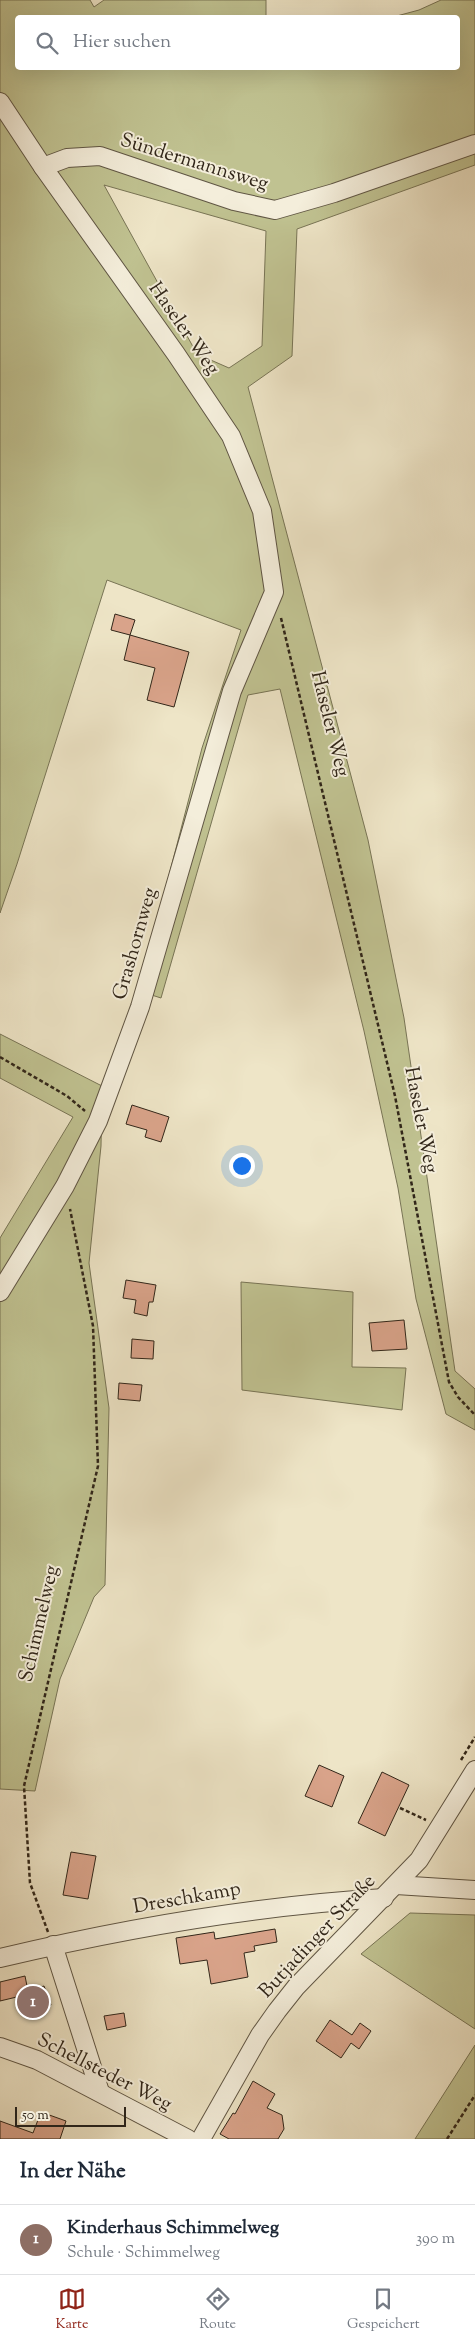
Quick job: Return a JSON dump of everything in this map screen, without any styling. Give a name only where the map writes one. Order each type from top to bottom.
[{"type":"street","name":"Haseler Weg","points":[[0,102],[43,167],[176,354],[231,436],[262,511],[274,592]]},
{"type":"street","name":"Sündermannsweg","points":[[43,167],[67,158],[100,156],[234,201],[275,210],[334,193],[475,144]]},
{"type":"street","name":"Grashornweg","points":[[0,1292],[65,1186],[98,1121],[140,1007],[232,691],[274,592]]},
{"type":"street","name":"Butjadinger Straße","points":[[201,2139],[260,2035],[277,2010],[296,1987],[419,1860],[475,1770]]},
{"type":"street","points":[[396,1885],[475,1890]]},
{"type":"street","name":"Dreschkamp","points":[[0,1958],[53,1945],[268,1907],[384,1898]]},
{"type":"street","points":[[53,1945],[100,2092]]},
{"type":"street","name":"Schellsteder Weg","points":[[0,2047],[37,2060],[188,2139]]},
{"type":"path","name":"Haseler Weg","points":[[274,592],[395,1096],[449,1382],[458,1398],[475,1415]]},
{"type":"path","points":[[0,1057],[67,1096],[98,1121]]},
{"type":"path","name":"Schimmelweg","points":[[53,1945],[30,1883],[24,1786],[98,1466],[93,1326],[65,1186]]},
{"type":"path","points":[[400,1808],[426,1820]]},
{"type":"path","points":[[447,2139],[475,2095]]},
{"type":"green space","points":[[0,0],[90,0],[94,7],[104,0],[266,0],[266,15],[15,15],[15,70],[460,70],[460,15],[400,15],[419,10],[441,0],[475,0],[475,165],[297,229],[292,356],[248,387],[368,840],[404,1018],[455,1371],[475,1389],[475,1430],[446,1414],[416,1299],[398,1188],[364,1031],[280,689],[248,695],[161,998],[139,991],[202,748],[241,630],[107,580],[0,913]],"holes":[[[104,185],[266,231],[262,346],[229,368],[197,354]]]},
{"type":"green space","points":[[0,1034],[102,1086],[101,1146],[89,1263],[109,1408],[105,1585],[94,1597],[60,1679],[35,1791],[0,1789],[0,1238],[73,1117],[0,1078]]},
{"type":"green space","points":[[241,1282],[353,1292],[352,1367],[406,1368],[402,1410],[242,1390]]},
{"type":"green space","points":[[410,1913],[475,1915],[475,2029],[361,1954]]},
{"type":"green space","points":[[475,2045],[475,2139],[415,2139]]},
{"type":"building","points":[[115,614],[135,620],[130,635],[111,630]]},
{"type":"building","points":[[130,635],[189,652],[174,707],[147,700],[155,668],[124,660]]},
{"type":"building","points":[[132,1105],[169,1117],[161,1142],[145,1137],[147,1130],[126,1124]]},
{"type":"building","points":[[126,1280],[156,1285],[153,1302],[149,1302],[147,1316],[134,1313],[136,1300],[123,1298]]},
{"type":"building","points":[[404,1320],[407,1349],[372,1351],[369,1323]]},
{"type":"building","points":[[132,1339],[154,1341],[153,1359],[131,1358]]},
{"type":"building","points":[[119,1383],[142,1385],[140,1401],[118,1399]]},
{"type":"building","points":[[319,1765],[344,1776],[332,1807],[305,1796]]},
{"type":"building","points":[[382,1772],[409,1785],[385,1836],[358,1823]]},
{"type":"building","points":[[71,1852],[96,1856],[88,1899],[63,1895]]},
{"type":"building","points":[[275,1929],[277,1942],[254,1946],[255,1951],[244,1953],[248,1977],[211,1984],[207,1960],[180,1964],[176,1938],[214,1932],[215,1939]]},
{"type":"building","points":[[25,1976],[28,1991],[44,1986],[51,2005],[32,2014],[25,1995],[0,2001],[0,1982]]},
{"type":"building","points":[[124,2013],[126,2026],[107,2030],[104,2016]]},
{"type":"building","points":[[330,2020],[352,2035],[360,2023],[371,2031],[359,2049],[351,2043],[341,2058],[316,2041]]},
{"type":"building","points":[[253,2081],[275,2094],[267,2108],[282,2115],[284,2129],[278,2139],[229,2139],[220,2134],[233,2113],[235,2114]]},
{"type":"building","points":[[41,2112],[66,2121],[60,2139],[0,2139],[0,2121],[33,2133]]},
{"type":"place","name":"Kinderhaus Schimmelweg","points":[[33,2002]]}]
